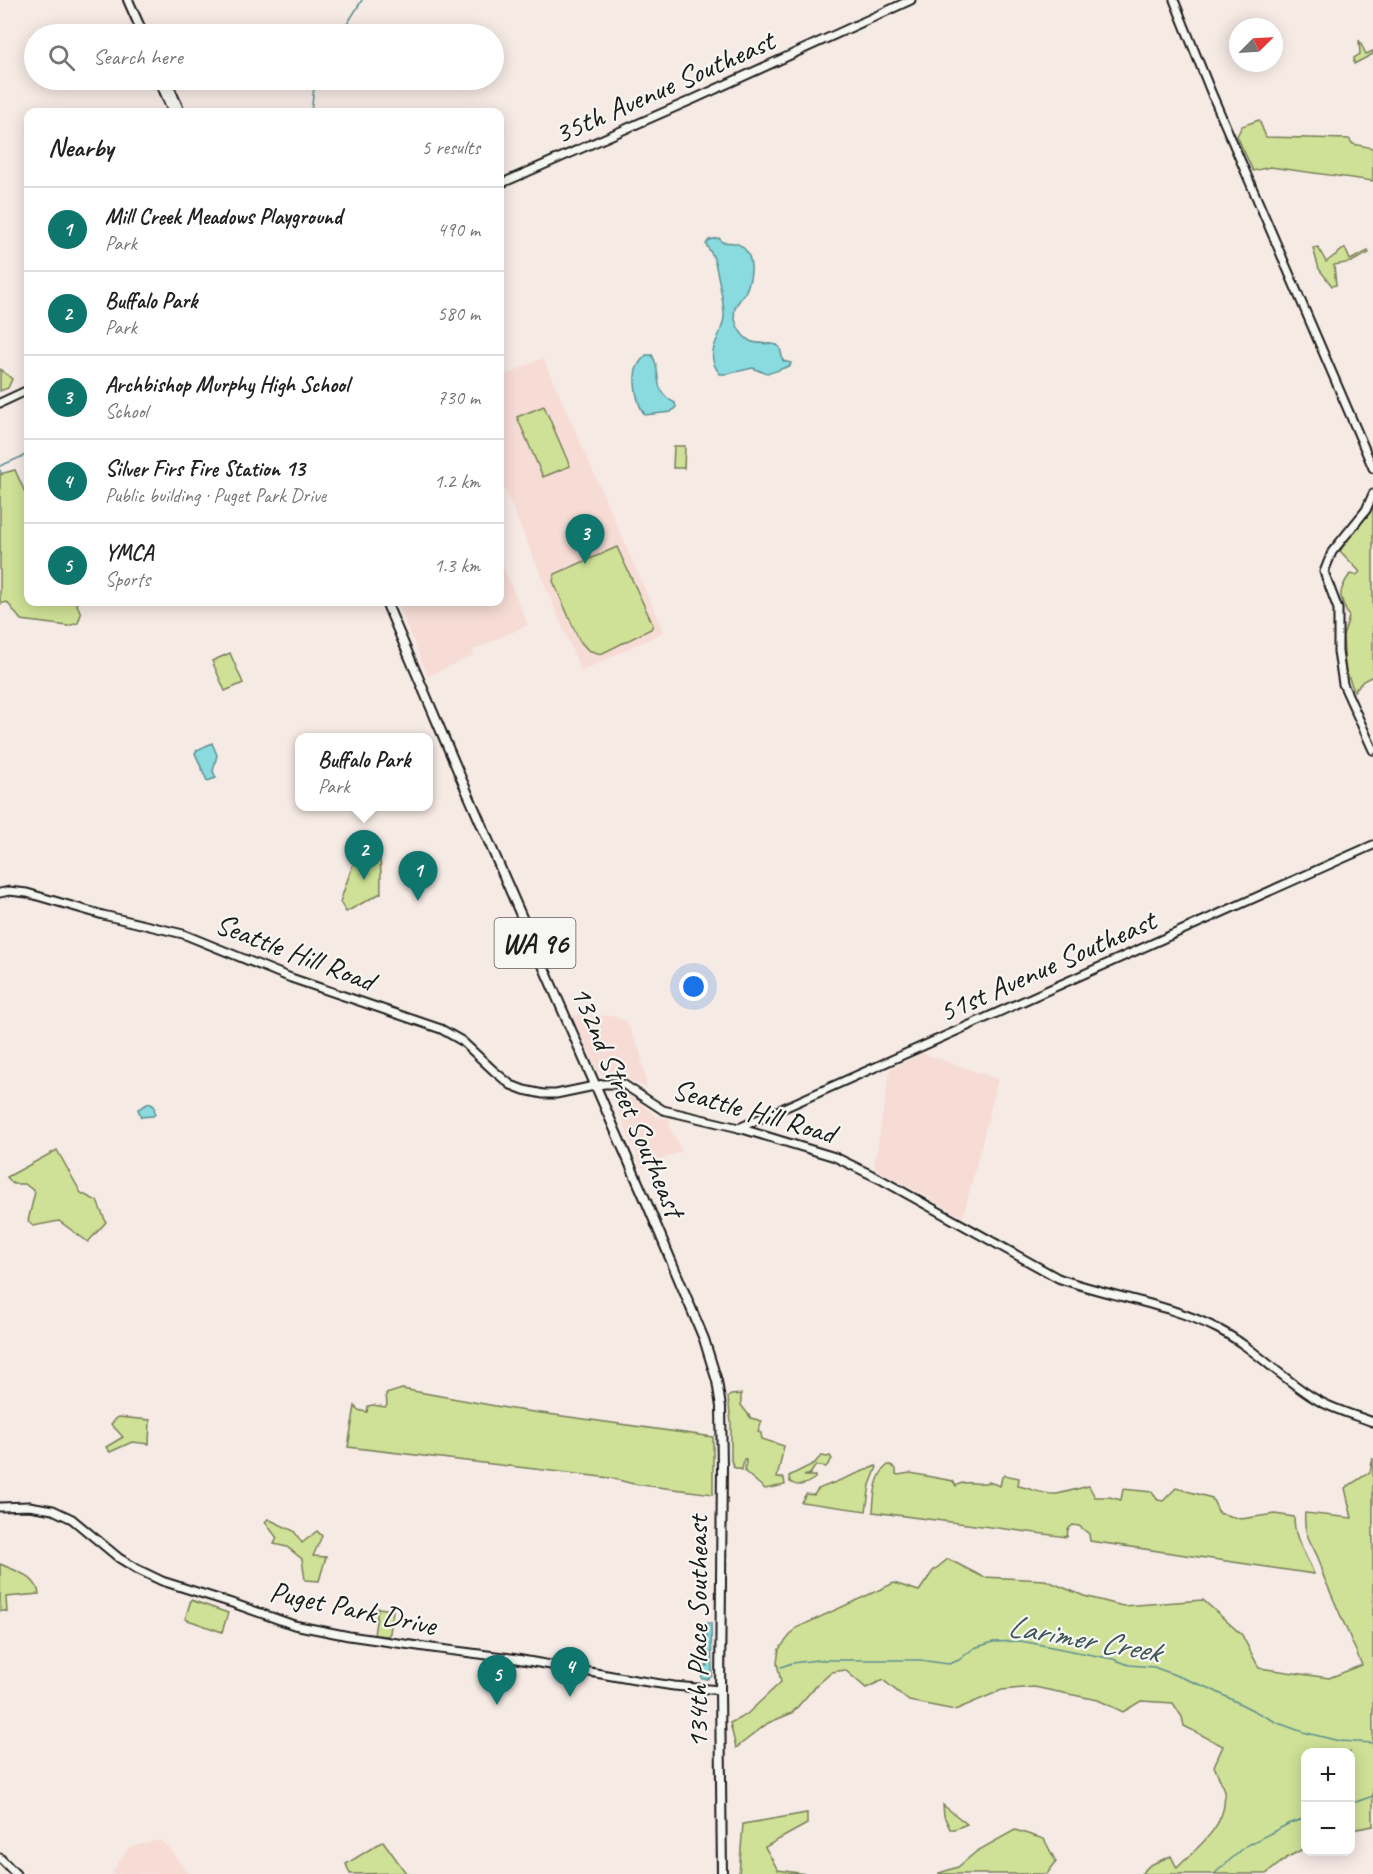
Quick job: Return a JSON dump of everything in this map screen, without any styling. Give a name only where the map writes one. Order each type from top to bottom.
[{"type":"main road","points":[[128,0],[139,24]]},
{"type":"main road","points":[[164,90],[173,108]]},
{"type":"main road","points":[[170,90],[176,108]]},
{"type":"main road","name":"132nd Street Southeast","points":[[388,606],[646,1201],[704,1339],[718,1390]]},
{"type":"main road","name":"134th Place Southeast","points":[[718,1390],[722,1467],[720,1690],[722,1874]]},
{"type":"street","name":"35th Avenue Southeast","points":[[504,182],[911,0]]},
{"type":"street","points":[[1174,0],[1211,92],[1373,468]]},
{"type":"street","points":[[0,403],[24,392]]},
{"type":"street","points":[[1373,494],[1366,510],[1332,552],[1324,572],[1338,609],[1338,652],[1344,684],[1373,750]]},
{"type":"street","name":"51st Avenue Southeast","points":[[739,1128],[1373,845]]},
{"type":"street","name":"Seattle Hill Road","points":[[0,893],[9,891],[27,893],[183,934],[291,978],[441,1029],[462,1041],[511,1085],[524,1090],[556,1094],[595,1085],[623,1084],[663,1110],[739,1128],[835,1157],[880,1179],[1058,1278],[1193,1317],[1238,1340],[1277,1373],[1316,1400],[1373,1422]]},
{"type":"street","name":"Puget Park Drive","points":[[0,1507],[29,1506],[53,1510],[72,1519],[119,1558],[162,1581],[294,1625],[349,1636],[511,1658],[650,1683],[720,1690]]},
{"type":"street","points":[[0,1858],[16,1874]]},
{"type":"shaded area","points":[[543,358],[664,632],[581,671],[504,488],[504,376]]},
{"type":"shaded area","points":[[504,568],[528,625],[473,650],[474,655],[428,676],[399,606],[504,606]]},
{"type":"shaded area","points":[[572,1015],[612,1016],[626,1021],[640,1051],[647,1088],[623,1077],[601,1075]]},
{"type":"shaded area","points":[[922,1053],[998,1079],[963,1217],[874,1168],[890,1069]]},
{"type":"shaded area","points":[[622,1092],[629,1094],[657,1117],[670,1119],[669,1126],[682,1151],[642,1168],[614,1100],[615,1096]]},
{"type":"shaded area","points":[[160,1840],[168,1846],[188,1874],[111,1874],[129,1847]]},
{"type":"green space","points":[[1359,40],[1366,54],[1373,51],[1373,54],[1354,64],[1354,58],[1360,54]]},
{"type":"green space","points":[[1259,120],[1266,137],[1349,139],[1353,144],[1373,148],[1373,181],[1270,167],[1253,171],[1237,136],[1242,126]]},
{"type":"green space","points":[[1318,247],[1326,262],[1345,248],[1350,260],[1368,251],[1369,253],[1351,262],[1334,265],[1336,285],[1332,286],[1319,269],[1313,248]]},
{"type":"green space","points":[[0,369],[12,379],[8,388],[0,391]]},
{"type":"green space","points":[[544,406],[570,466],[543,477],[517,417]]},
{"type":"green space","points":[[674,446],[685,446],[684,468],[673,468]]},
{"type":"green space","points":[[15,470],[24,490],[24,606],[78,606],[81,614],[78,623],[68,626],[21,620],[7,602],[0,604],[0,474]]},
{"type":"green space","points":[[1373,505],[1373,676],[1363,681],[1354,691],[1345,668],[1343,636],[1349,617],[1343,604],[1341,590],[1350,574],[1356,575],[1360,572],[1340,551]]},
{"type":"green space","points":[[617,547],[653,625],[651,629],[601,654],[588,650],[579,640],[553,581],[555,574]]},
{"type":"green space","points":[[230,653],[243,683],[225,691],[212,661]]},
{"type":"green space","points":[[372,843],[380,860],[381,893],[346,912],[340,902],[356,855],[360,849]]},
{"type":"green space","points":[[57,1150],[81,1193],[97,1201],[106,1222],[88,1242],[59,1221],[33,1226],[28,1221],[35,1192],[25,1184],[13,1184],[7,1177]]},
{"type":"green space","points":[[402,1389],[512,1409],[713,1437],[713,1494],[634,1484],[610,1478],[348,1447],[355,1406],[358,1410],[367,1412],[368,1406],[385,1407],[387,1405],[386,1394]]},
{"type":"green space","points":[[741,1394],[741,1405],[751,1418],[762,1421],[758,1432],[761,1433],[762,1439],[784,1446],[777,1478],[784,1478],[785,1485],[765,1489],[745,1472],[746,1459],[744,1459],[742,1470],[733,1467],[728,1397]]},
{"type":"green space","points":[[118,1417],[150,1420],[149,1444],[132,1442],[110,1452],[106,1447],[123,1437],[111,1424]]},
{"type":"green space","points":[[822,1456],[830,1456],[832,1459],[826,1467],[816,1465],[810,1474],[804,1476],[815,1476],[815,1478],[797,1485],[790,1482],[789,1476],[815,1463]]},
{"type":"green space","points":[[1373,1458],[1373,1826],[1355,1829],[1355,1748],[1301,1748],[1301,1850],[1266,1874],[1141,1874],[1150,1865],[1171,1856],[1177,1868],[1210,1834],[1222,1815],[1223,1789],[1214,1766],[1223,1746],[1184,1726],[1182,1717],[1173,1703],[1141,1701],[1123,1712],[1098,1700],[1034,1687],[1002,1690],[955,1710],[909,1701],[883,1680],[866,1688],[845,1670],[832,1672],[792,1713],[768,1723],[736,1748],[730,1723],[746,1715],[781,1682],[777,1663],[779,1649],[796,1628],[894,1583],[919,1591],[933,1571],[948,1559],[983,1577],[1045,1580],[1084,1596],[1123,1606],[1203,1600],[1242,1635],[1259,1668],[1329,1678],[1362,1665],[1306,1532],[1305,1513],[1352,1518],[1345,1488],[1370,1472]]},
{"type":"green space","points":[[888,1465],[896,1469],[898,1475],[910,1473],[953,1481],[956,1486],[964,1483],[989,1482],[1000,1486],[1002,1477],[1005,1475],[1019,1478],[1018,1486],[1041,1492],[1064,1493],[1089,1486],[1095,1497],[1121,1500],[1123,1489],[1152,1492],[1158,1500],[1163,1501],[1176,1488],[1212,1498],[1219,1513],[1241,1519],[1275,1514],[1294,1517],[1298,1540],[1314,1574],[1090,1541],[1089,1534],[1079,1526],[1073,1525],[1068,1529],[1067,1537],[873,1512],[878,1480]]},
{"type":"green space","points":[[876,1466],[866,1511],[801,1502],[806,1494],[814,1495],[818,1489]]},
{"type":"green space","points":[[268,1519],[294,1531],[302,1543],[317,1531],[322,1536],[313,1556],[326,1557],[319,1581],[305,1580],[302,1559],[287,1547],[274,1544],[277,1538],[265,1522]]},
{"type":"green space","points":[[0,1564],[29,1578],[39,1594],[6,1597],[7,1613],[0,1611]]},
{"type":"green space","points":[[191,1600],[228,1613],[222,1632],[185,1619]]},
{"type":"green space","points":[[378,1608],[393,1610],[388,1636],[374,1635]]},
{"type":"green space","points":[[943,1805],[967,1824],[950,1829],[944,1816]]},
{"type":"green space","points":[[807,1813],[807,1824],[765,1847],[778,1870],[806,1874],[739,1874],[743,1824]]},
{"type":"green space","points":[[1015,1830],[1044,1839],[1056,1862],[1047,1874],[939,1874],[958,1867],[977,1851]]},
{"type":"green space","points":[[383,1841],[406,1873],[350,1874],[346,1864]]},
{"type":"water","points":[[719,238],[722,242],[740,245],[749,255],[751,274],[745,293],[734,313],[738,327],[750,341],[777,345],[783,361],[791,363],[790,366],[769,373],[753,368],[720,374],[715,366],[714,346],[723,325],[724,312],[713,256],[706,244],[709,240]]},
{"type":"water","points":[[646,355],[652,355],[655,361],[662,392],[675,403],[676,407],[671,412],[645,415],[640,405],[635,385],[636,372],[638,365]]},
{"type":"water","points":[[212,743],[217,755],[213,771],[216,778],[207,781],[195,753]]},
{"type":"water","points":[[149,1103],[154,1106],[155,1114],[141,1117],[138,1109]]},
{"type":"water","points":[[707,1623],[711,1623],[712,1676],[702,1679],[701,1666],[707,1666]]},
{"type":"waterway","points":[[347,24],[362,0]]},
{"type":"waterway","points":[[312,108],[314,90]]},
{"type":"waterway","points":[[0,466],[24,456]]},
{"type":"waterway","points":[[0,470],[2,475]]},
{"type":"waterway","name":"Larimer Creek","points":[[781,1667],[792,1663],[818,1660],[919,1660],[949,1664],[959,1660],[974,1648],[993,1642],[1021,1641],[1113,1659],[1129,1665],[1154,1667],[1209,1688],[1278,1723],[1303,1732],[1339,1741],[1373,1743]]},
{"type":"waterway","points":[[1355,1802],[1373,1796]]},
{"type":"waterway","points":[[1214,1874],[1246,1846],[1301,1820]]},
{"type":"place","name":"Archbishop Murphy High School","points":[[585,564]]},
{"type":"place","name":"Buffalo Park","points":[[364,880]]},
{"type":"place","name":"Mill Creek Meadows Playground","points":[[418,901]]},
{"type":"place","name":"Silver Firs Fire Station 13","points":[[570,1697]]},
{"type":"place","name":"YMCA","points":[[497,1705]]}]
